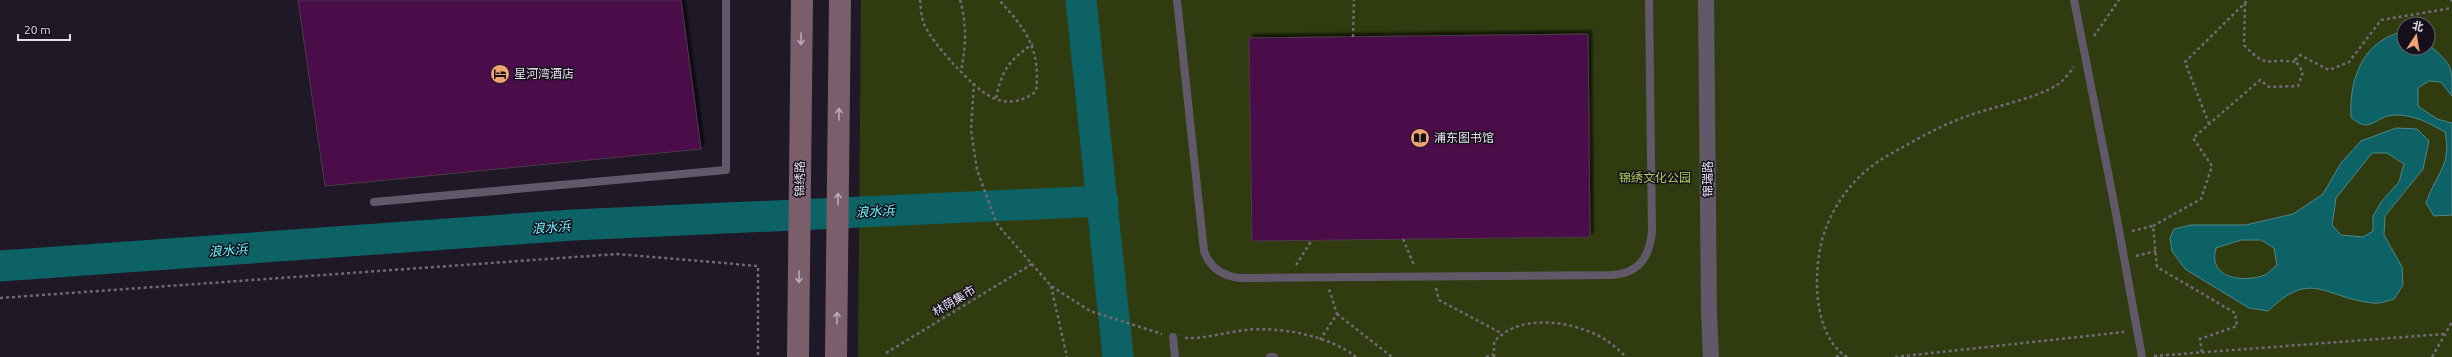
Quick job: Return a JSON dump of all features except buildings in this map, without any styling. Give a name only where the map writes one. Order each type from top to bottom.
[{"type":"main road","name":"锦绣路","points":[[798,357],[802,0]]},
{"type":"main road","points":[[836,357],[840,0]]},
{"type":"street","name":"锦瑞路","points":[[1706,0],[1708,313],[1711,357]]},
{"type":"lane","points":[[374,202],[726,170],[726,0]]},
{"type":"lane","points":[[1177,0],[1202,242],[1206,256],[1218,272],[1232,277],[1616,274],[1633,270],[1642,263],[1648,250],[1652,232],[1649,0]]},
{"type":"lane","points":[[2074,0],[2120,235],[2142,357]]},
{"type":"lane","points":[[1174,337],[1175,357]]},
{"type":"path","points":[[920,0],[923,24],[933,41],[961,71],[991,97],[1010,102],[1026,100],[1036,91],[1038,76],[1033,44],[1022,25],[999,0]]},
{"type":"path","points":[[960,0],[965,19],[966,38],[961,71]]},
{"type":"path","points":[[1353,36],[1354,0]]},
{"type":"path","points":[[1847,357],[1831,344],[1820,319],[1820,259],[1826,228],[1848,188],[1860,174],[1886,156],[1957,120],[2059,84],[2084,52],[2120,0]]},
{"type":"path","points":[[2247,1],[2244,45],[2259,61],[2265,63],[2296,62]]},
{"type":"path","points":[[2209,124],[2185,62],[2247,1]]},
{"type":"path","points":[[2296,62],[2295,60],[2300,55],[2330,70],[2349,62],[2381,20],[2452,8]]},
{"type":"path","points":[[996,98],[1005,69],[1013,57],[1033,44]]},
{"type":"path","points":[[2120,235],[2153,226],[2201,199],[2212,166],[2193,138],[2260,80],[2269,87],[2298,86],[2303,72],[2296,62]]},
{"type":"path","points":[[974,83],[971,130],[977,170],[997,224],[1051,286],[1090,311],[1139,328],[1174,337],[1190,338],[1255,330],[1304,334],[1348,350],[1356,357]]},
{"type":"path","points":[[2153,226],[2157,251],[2157,267],[2235,313],[2237,326],[2200,339],[2202,353]]},
{"type":"path","points":[[1403,239],[1419,276]]},
{"type":"path","points":[[1288,277],[1312,240]]},
{"type":"path","points":[[2124,259],[2157,251]]},
{"type":"path","points":[[0,298],[617,254],[758,266],[758,357]]},
{"type":"path","name":"林荫集市","points":[[886,353],[1032,264]]},
{"type":"path","points":[[1434,276],[1439,300],[1501,333]]},
{"type":"path","points":[[1326,277],[1338,314],[1392,357]]},
{"type":"path","points":[[1051,286],[1067,357]]},
{"type":"path","points":[[1320,340],[1338,314]]},
{"type":"path","points":[[2432,357],[2452,322]]},
{"type":"path","points":[[1486,357],[1493,355],[1494,342],[1501,333],[1518,325],[1548,323],[1581,328],[1598,335],[1626,357]]},
{"type":"path","points":[[1895,357],[2137,331]]},
{"type":"path","points":[[2142,357],[2444,334]]},
{"type":"path","points":[[1836,357],[1842,354]]},
{"type":"green space","name":"锦绣文化公园","points":[[861,0],[2452,0],[2452,357],[858,357]]},
{"type":"shaded area","points":[[2396,34],[2396,56],[2436,56],[2436,51],[2446,61],[2451,71],[2452,96],[2441,82],[2429,81],[2418,88],[2418,106],[2437,119],[2452,123],[2452,215],[2434,216],[2426,203],[2445,161],[2447,144],[2445,132],[2416,118],[2403,115],[2382,118],[2368,125],[2363,125],[2351,117],[2352,91],[2360,66],[2366,55],[2385,38]]},
{"type":"shaded area","points":[[2396,128],[2417,129],[2429,141],[2423,169],[2385,216],[2384,235],[2402,267],[2403,285],[2394,299],[2380,303],[2373,303],[2356,300],[2319,289],[2308,288],[2296,291],[2283,298],[2268,311],[2249,308],[2185,269],[2172,251],[2170,238],[2174,229],[2191,225],[2246,225],[2293,214],[2323,194],[2341,163],[2361,141]],"holes":[[[2372,153],[2387,153],[2404,164],[2399,182],[2382,201],[2373,216],[2373,231],[2363,237],[2341,235],[2332,225],[2336,198]],[[2241,240],[2261,240],[2274,248],[2277,265],[2265,275],[2247,279],[2229,276],[2222,272],[2217,266],[2215,258],[2216,248]]]},
{"type":"waterway","points":[[1081,0],[1118,357]]},
{"type":"waterway","name":"浪水浜","points":[[0,266],[573,225],[1103,201]]},
{"type":"place","name":"星河湾酒店","points":[[500,74]]},
{"type":"place","name":"浦东图书馆","points":[[1420,138]]}]
